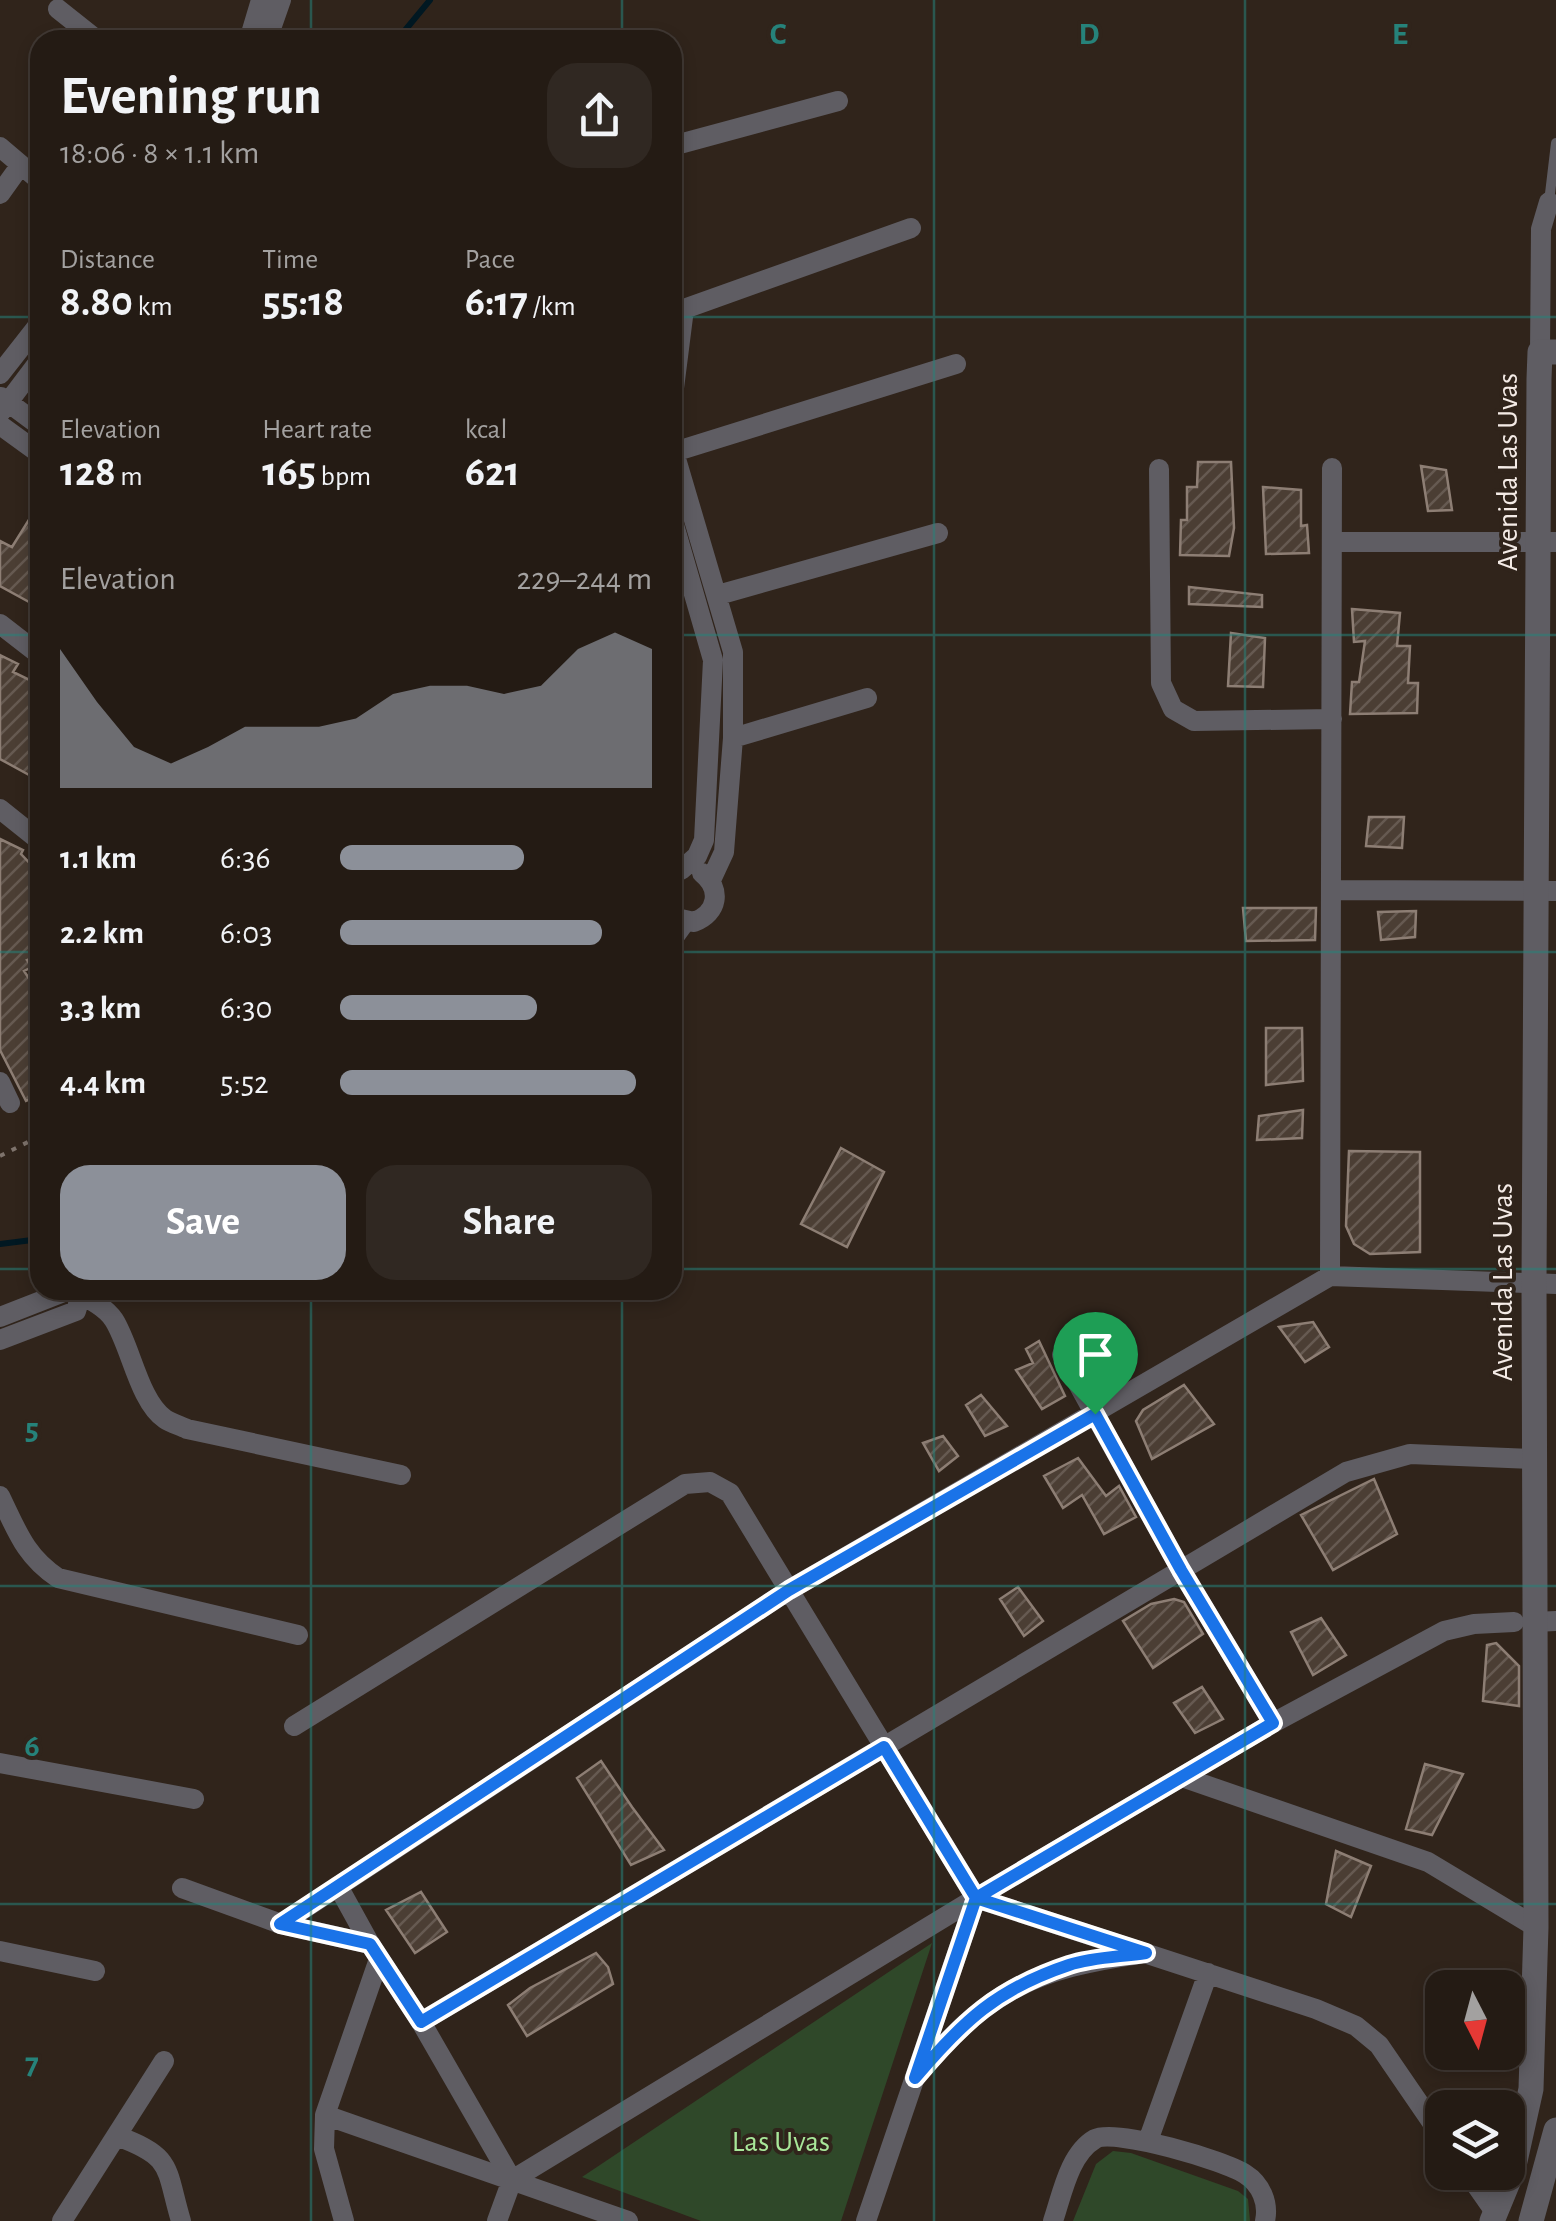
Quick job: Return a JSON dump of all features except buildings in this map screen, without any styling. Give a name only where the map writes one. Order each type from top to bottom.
[{"type":"street","points":[[252,30],[261,0]]},
{"type":"street","points":[[270,30],[281,0]]},
{"type":"street","points":[[58,9],[84,30]]},
{"type":"street","points":[[682,143],[838,102]]},
{"type":"street","points":[[0,147],[30,174]]},
{"type":"street","points":[[0,194],[20,166]]},
{"type":"street","points":[[1548,352],[1541,229],[1553,206]]},
{"type":"street","points":[[682,308],[910,228]]},
{"type":"street","points":[[0,374],[30,336]]},
{"type":"street","name":"Avenida Las Uvas","points":[[1525,2119],[1532,2089],[1536,1927],[1535,1458],[1545,1283],[1548,352]]},
{"type":"street","points":[[682,450],[956,364]]},
{"type":"street","points":[[30,372],[3,404],[30,420]]},
{"type":"street","points":[[0,425],[30,447]]},
{"type":"street","points":[[1330,1276],[1332,468]]},
{"type":"street","points":[[1159,469],[1161,683],[1173,709],[1194,721],[1332,719]]},
{"type":"street","points":[[682,478],[733,652],[733,738],[724,852],[711,880]]},
{"type":"street","points":[[718,595],[938,532]]},
{"type":"street","points":[[1332,542],[1548,542]]},
{"type":"street","points":[[682,554],[712,660],[704,840],[697,856],[682,868]]},
{"type":"street","points":[[0,624],[30,647]]},
{"type":"street","points":[[733,738],[867,698]]},
{"type":"street","points":[[0,809],[30,832]]},
{"type":"street","points":[[682,872],[698,870],[711,880],[716,897],[710,913],[694,922],[682,920]]},
{"type":"street","points":[[1331,890],[1547,891]]},
{"type":"street","points":[[0,1082],[10,1103]]},
{"type":"street","points":[[280,1924],[789,1590],[1330,1276],[1545,1283]]},
{"type":"street","points":[[0,1317],[43,1300]]},
{"type":"street","points":[[0,1340],[76,1311],[79,1300]]},
{"type":"street","points":[[86,1300],[100,1305],[114,1319],[151,1404],[164,1419],[188,1429],[401,1475]]},
{"type":"street","points":[[1062,1354],[1181,1570],[1273,1723]]},
{"type":"street","points":[[421,2022],[1346,1472],[1410,1454],[1535,1458]]},
{"type":"street","points":[[294,1726],[686,1484],[710,1482],[730,1493],[976,1898],[1316,2008],[1356,2026],[1379,2045],[1425,2112]]},
{"type":"street","points":[[0,1496],[26,1549],[38,1564],[58,1578],[298,1635]]},
{"type":"street","points":[[497,2221],[512,2180],[1273,1723],[1444,1630],[1474,1624],[1535,1622]]},
{"type":"street","points":[[0,1762],[194,1799]]},
{"type":"street","points":[[1182,1776],[1428,1862],[1536,1927]]},
{"type":"street","points":[[338,1886],[512,2180]]},
{"type":"street","points":[[182,1888],[280,1924],[374,1952]]},
{"type":"street","points":[[866,2221],[976,1898]]},
{"type":"street","points":[[0,1951],[95,1971]]},
{"type":"street","points":[[344,2221],[324,2149],[325,2115],[374,1952]]},
{"type":"street","points":[[915,2078],[955,2031],[1001,1994],[1072,1964],[1146,1953]]},
{"type":"street","points":[[1148,2141],[1208,1974]]},
{"type":"street","points":[[62,2221],[164,2062]]},
{"type":"street","points":[[325,2115],[628,2221]]},
{"type":"street","points":[[1531,2221],[1550,2183],[1556,2130]]},
{"type":"street","points":[[118,2136],[149,2148],[164,2163],[181,2221]]},
{"type":"street","points":[[1053,2221],[1081,2151],[1098,2137],[1120,2136],[1148,2141],[1244,2173],[1261,2189],[1266,2221]]},
{"type":"street","points":[[1525,2174],[1550,2183]]},
{"type":"street","points":[[1478,2190],[1494,2217]]},
{"type":"street","name":"Avenida Las Uvas","points":[[1494,2217],[1505,2190]]},
{"type":"lane","points":[[1553,206],[1556,142]]},
{"type":"path","points":[[0,1156],[30,1141]]},
{"type":"green space","name":"Las Uvas","points":[[932,1943],[841,2221],[701,2221],[582,2177]]},
{"type":"green space","points":[[1113,2151],[1131,2153],[1238,2191],[1248,2199],[1250,2221],[1073,2221],[1096,2164]]},
{"type":"waterway","points":[[405,30],[430,0]]},
{"type":"waterway","points":[[0,1244],[30,1240]]},
{"type":"route","points":[[1095,1414],[789,1590],[280,1924],[370,1944],[421,2022],[884,1747],[976,1898],[915,2078],[955,2031],[1001,1994],[1072,1964],[1146,1953],[976,1898],[1273,1723],[1181,1570],[1095,1414]]}]
